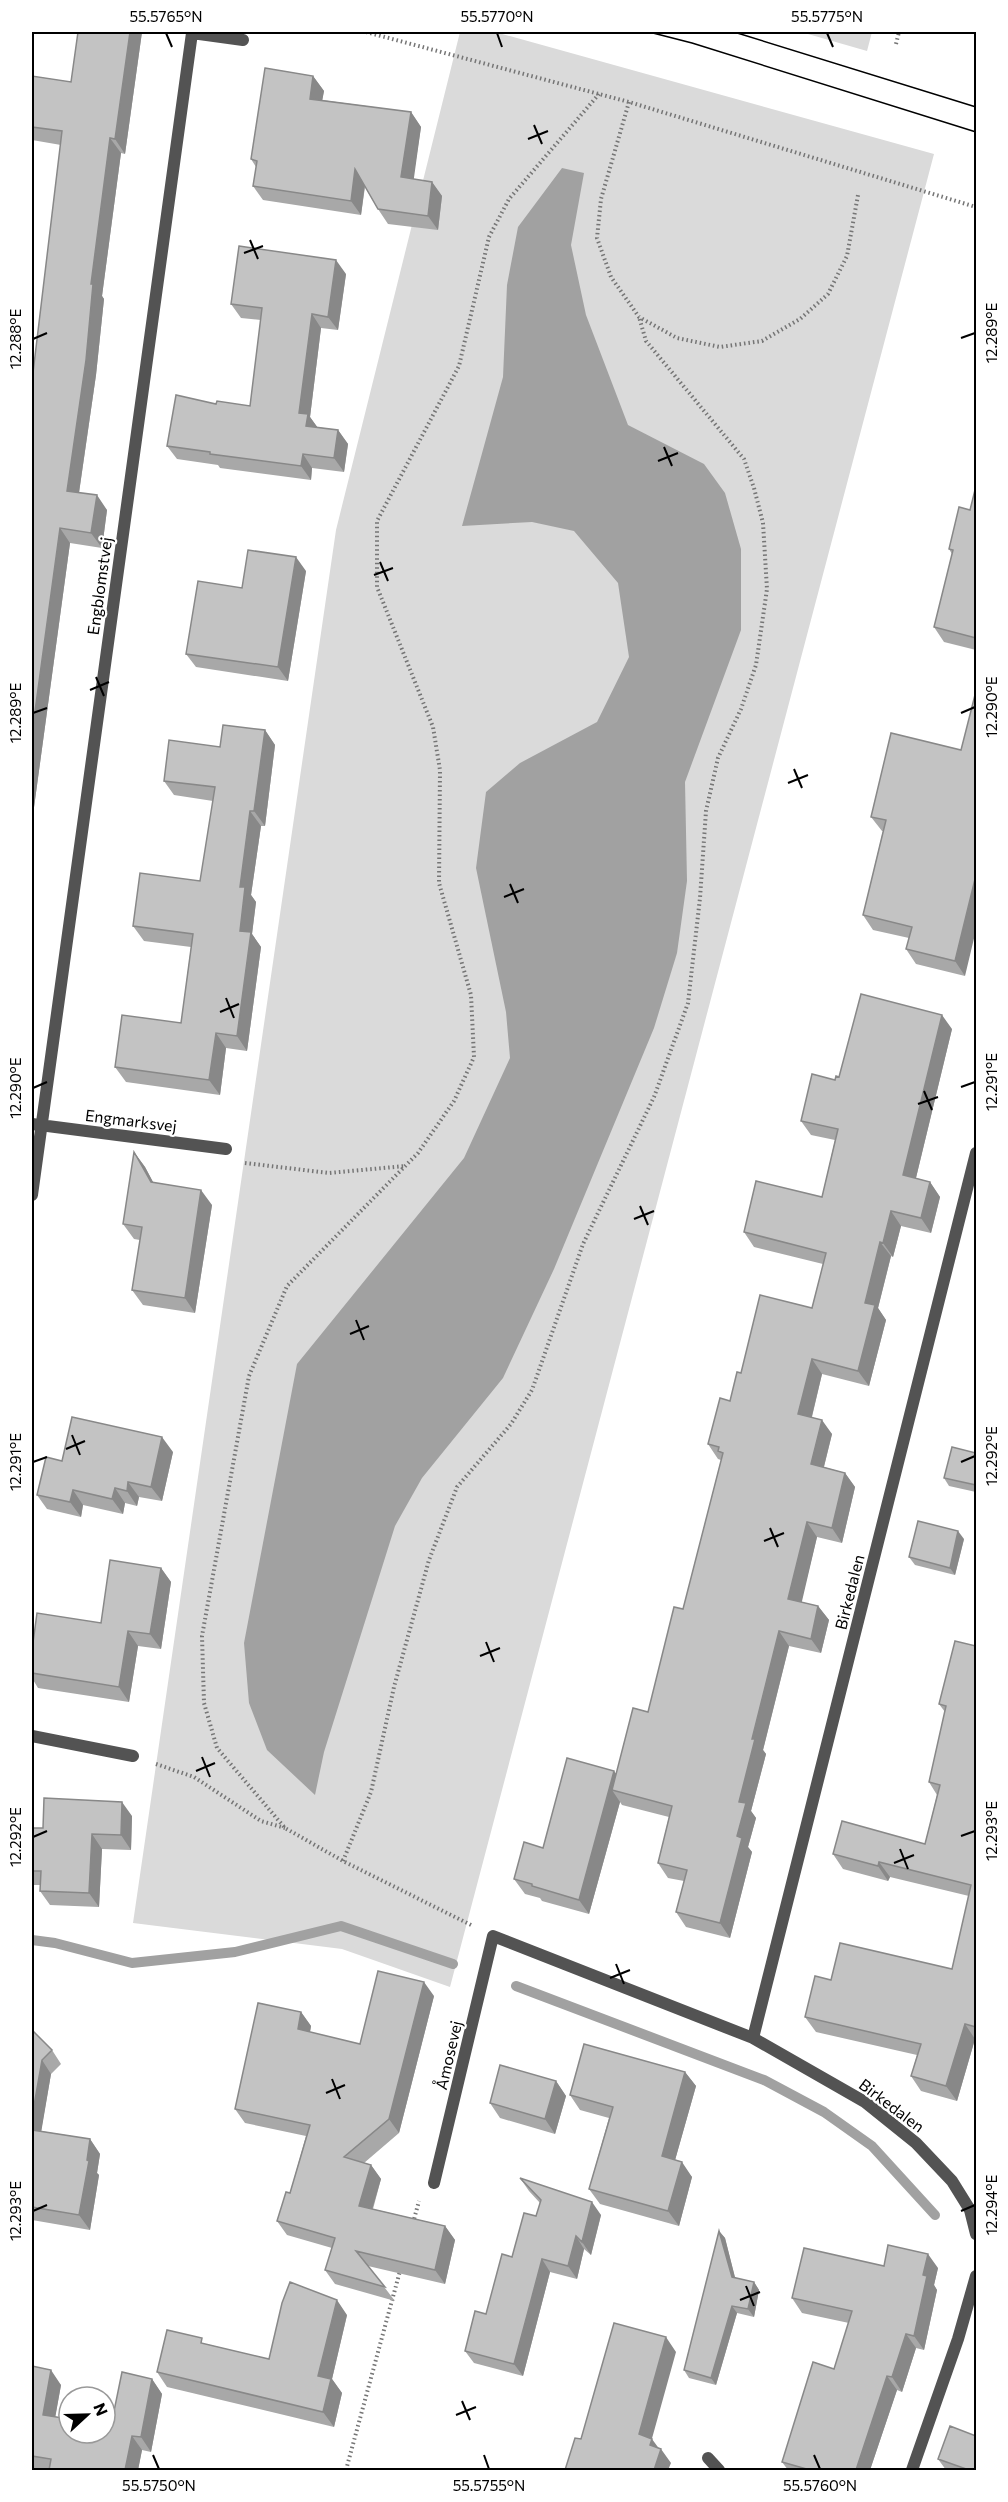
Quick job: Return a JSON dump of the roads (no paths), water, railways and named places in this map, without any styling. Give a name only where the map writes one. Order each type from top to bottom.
[{"type":"street","name":"Engblomstvej","points":[[32,1195],[36,1124],[192,33],[243,40]]},
{"type":"street","name":"Engmarksvej","points":[[36,1124],[226,1149]]},
{"type":"street","name":"Birkedalen","points":[[753,2038],[976,1153]]},
{"type":"street","points":[[32,1736],[133,1756]]},
{"type":"street","name":"Birkedalen","points":[[494,1936],[753,2038],[865,2102],[916,2143],[952,2181],[970,2210],[976,2234]]},
{"type":"street","name":"Åmosevej","points":[[434,2183],[494,1936]]},
{"type":"street","points":[[912,2470],[958,2339],[976,2276]]},
{"type":"street","points":[[708,2458],[719,2470]]},
{"type":"waterway","points":[[32,1940],[55,1943],[132,1963],[235,1952],[341,1926],[453,1964]]},
{"type":"waterway","points":[[516,1986],[764,2080],[824,2112],[872,2146],[935,2215]]},
{"type":"tram line","points":[[649,32],[692,43],[976,132]]},
{"type":"tram line","points":[[734,32],[976,107]]}]
